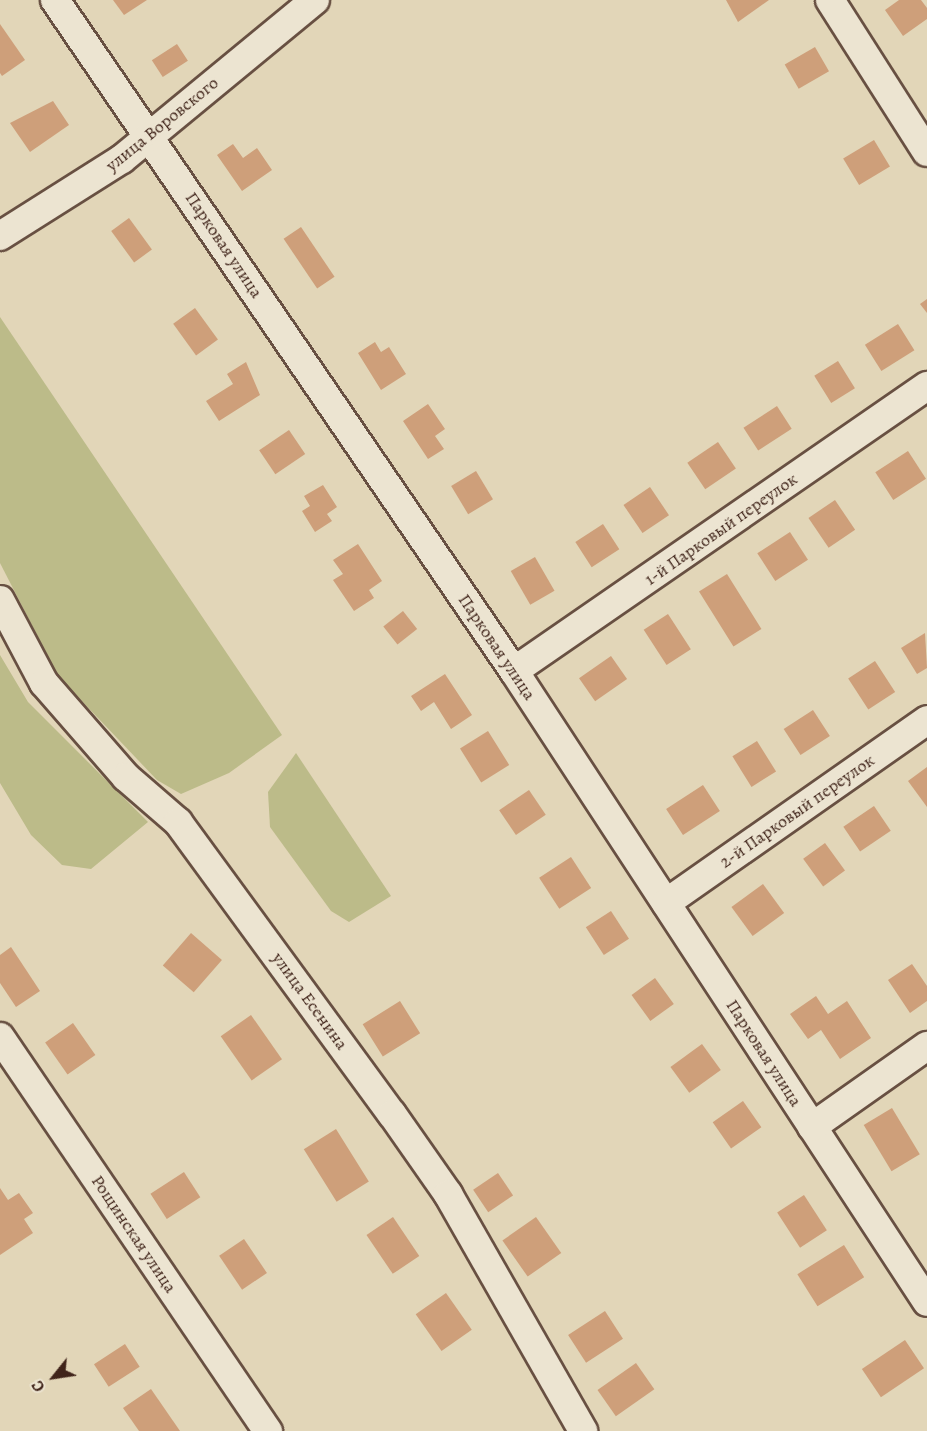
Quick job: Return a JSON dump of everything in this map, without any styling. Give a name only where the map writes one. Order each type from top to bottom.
[{"type":"street","name":"Парковая улица","points":[[55,0],[514,671],[927,1302]]},
{"type":"street","name":"улица Воровского","points":[[0,236],[122,159],[148,135],[315,0]]},
{"type":"street","points":[[830,0],[927,152]]},
{"type":"street","name":"1-й Парковый переулок","points":[[514,671],[927,386]]},
{"type":"street","name":"улица Есенина","points":[[0,600],[44,683],[126,777],[178,822],[448,1194],[583,1431]]},
{"type":"street","name":"2-й Парковый переулок","points":[[666,903],[927,720]]},
{"type":"street","name":"Рощинская улица","points":[[0,1037],[268,1431]]},
{"type":"street","points":[[812,1127],[927,1046]]},
{"type":"shaded area","points":[[0,317],[282,735],[229,773],[181,794],[157,780],[58,676],[0,563]]},
{"type":"shaded area","points":[[0,655],[28,702],[148,822],[91,869],[62,865],[31,835],[0,783]]},
{"type":"shaded area","points":[[296,753],[391,896],[349,922],[331,911],[270,827],[268,792]]},
{"type":"building","points":[[113,0],[147,0],[124,15]]},
{"type":"building","points":[[726,0],[769,0],[738,22]]},
{"type":"building","points":[[899,0],[921,0],[927,8],[927,19],[903,36],[885,10]]},
{"type":"building","points":[[0,24],[25,60],[2,76],[0,73]]},
{"type":"building","points":[[177,44],[188,61],[163,77],[152,60]]},
{"type":"building","points":[[815,47],[829,71],[799,89],[785,64]]},
{"type":"building","points":[[53,101],[69,125],[30,152],[10,123]]},
{"type":"building","points":[[874,140],[890,167],[859,185],[843,159]]},
{"type":"building","points":[[233,144],[243,158],[257,148],[272,170],[242,191],[217,155]]},
{"type":"building","points":[[129,218],[152,250],[134,262],[111,231]]},
{"type":"building","points":[[301,227],[335,277],[317,288],[284,239]]},
{"type":"building","points":[[927,299],[927,313],[920,304]]},
{"type":"building","points":[[195,308],[218,340],[196,355],[173,324]]},
{"type":"building","points":[[898,324],[914,350],[881,371],[865,345]]},
{"type":"building","points":[[375,342],[381,352],[389,347],[406,374],[381,390],[358,353]]},
{"type":"building","points":[[838,361],[855,388],[831,403],[814,376]]},
{"type":"building","points":[[246,362],[260,395],[219,421],[206,401],[233,384],[227,374]]},
{"type":"building","points":[[428,404],[445,429],[435,436],[444,449],[428,459],[403,421]]},
{"type":"building","points":[[777,406],[792,429],[758,450],[743,428]]},
{"type":"building","points":[[289,430],[305,454],[275,474],[259,450]]},
{"type":"building","points":[[718,442],[736,469],[705,489],[687,463]]},
{"type":"building","points":[[908,451],[926,479],[893,500],[875,472]]},
{"type":"building","points":[[476,471],[493,499],[468,514],[451,486]]},
{"type":"building","points":[[323,485],[337,507],[327,514],[332,521],[315,532],[302,511],[310,506],[304,496]]},
{"type":"building","points":[[650,487],[669,515],[642,533],[623,505]]},
{"type":"building","points":[[835,500],[855,530],[829,548],[808,518]]},
{"type":"building","points":[[603,524],[619,549],[592,567],[575,542]]},
{"type":"building","points":[[790,532],[808,560],[775,581],[757,553]]},
{"type":"building","points":[[358,544],[382,581],[369,590],[374,598],[354,611],[333,580],[343,574],[333,560]]},
{"type":"building","points":[[535,557],[554,591],[530,605],[511,571]]},
{"type":"building","points":[[727,574],[761,629],[733,647],[699,591]]},
{"type":"building","points":[[403,611],[417,629],[397,645],[383,626]]},
{"type":"building","points":[[668,614],[691,649],[667,665],[644,630]]},
{"type":"building","points":[[925,633],[927,668],[917,674],[901,648]]},
{"type":"building","points":[[611,656],[627,679],[595,701],[579,678]]},
{"type":"building","points":[[875,661],[895,692],[868,709],[848,678]]},
{"type":"building","points":[[445,674],[472,715],[451,729],[434,702],[421,711],[411,696]]},
{"type":"building","points":[[813,710],[830,736],[801,755],[784,729]]},
{"type":"building","points":[[488,731],[509,765],[481,782],[460,748]]},
{"type":"building","points":[[757,741],[776,772],[751,787],[732,756]]},
{"type":"building","points":[[927,767],[927,807],[908,781]]},
{"type":"building","points":[[703,785],[720,811],[683,835],[666,809]]},
{"type":"building","points":[[529,790],[546,815],[516,835],[499,810]]},
{"type":"building","points":[[874,806],[891,831],[860,852],[843,827]]},
{"type":"building","points":[[825,843],[845,871],[823,886],[803,859]]},
{"type":"building","points":[[571,857],[591,888],[559,909],[539,878]]},
{"type":"building","points":[[763,884],[784,913],[753,936],[731,907]]},
{"type":"building","points":[[611,911],[629,939],[604,955],[586,927]]},
{"type":"building","points":[[191,933],[222,960],[194,992],[163,965]]},
{"type":"building","points":[[11,947],[40,991],[16,1007],[0,983],[0,955]]},
{"type":"building","points":[[912,964],[927,986],[927,1001],[910,1013],[888,980]]},
{"type":"building","points":[[655,978],[674,1004],[650,1021],[632,995]]},
{"type":"building","points":[[816,996],[828,1014],[847,1001],[871,1038],[840,1059],[821,1030],[808,1039],[790,1014]]},
{"type":"building","points":[[400,1001],[420,1033],[383,1057],[363,1024]]},
{"type":"building","points":[[251,1015],[282,1059],[252,1080],[221,1036]]},
{"type":"building","points":[[73,1023],[95,1055],[68,1074],[45,1043]]},
{"type":"building","points":[[702,1044],[721,1070],[689,1093],[670,1067]]},
{"type":"building","points":[[743,1101],[761,1127],[731,1148],[713,1122]]},
{"type":"building","points":[[892,1108],[920,1154],[892,1171],[864,1125]]},
{"type":"building","points":[[336,1129],[369,1182],[337,1202],[304,1149]]},
{"type":"building","points":[[184,1172],[200,1197],[167,1219],[150,1194]]},
{"type":"building","points":[[498,1173],[513,1195],[488,1212],[473,1190]]},
{"type":"building","points":[[0,1188],[8,1200],[19,1193],[33,1213],[24,1219],[33,1233],[0,1255]]},
{"type":"building","points":[[804,1195],[827,1230],[800,1248],[777,1212]]},
{"type":"building","points":[[393,1217],[419,1256],[393,1274],[366,1235]]},
{"type":"building","points":[[536,1217],[561,1253],[528,1277],[502,1241]]},
{"type":"building","points":[[244,1239],[267,1273],[242,1290],[219,1256]]},
{"type":"building","points":[[844,1245],[864,1277],[817,1306],[797,1274]]},
{"type":"building","points":[[446,1293],[472,1330],[442,1351],[416,1314]]},
{"type":"building","points":[[605,1311],[623,1339],[586,1363],[568,1335]]},
{"type":"building","points":[[905,1340],[924,1368],[881,1397],[862,1369]]},
{"type":"building","points":[[125,1344],[140,1367],[109,1387],[94,1364]]},
{"type":"building","points":[[636,1363],[654,1389],[616,1416],[597,1390]]},
{"type":"building","points":[[151,1389],[180,1431],[139,1431],[123,1408]]}]
